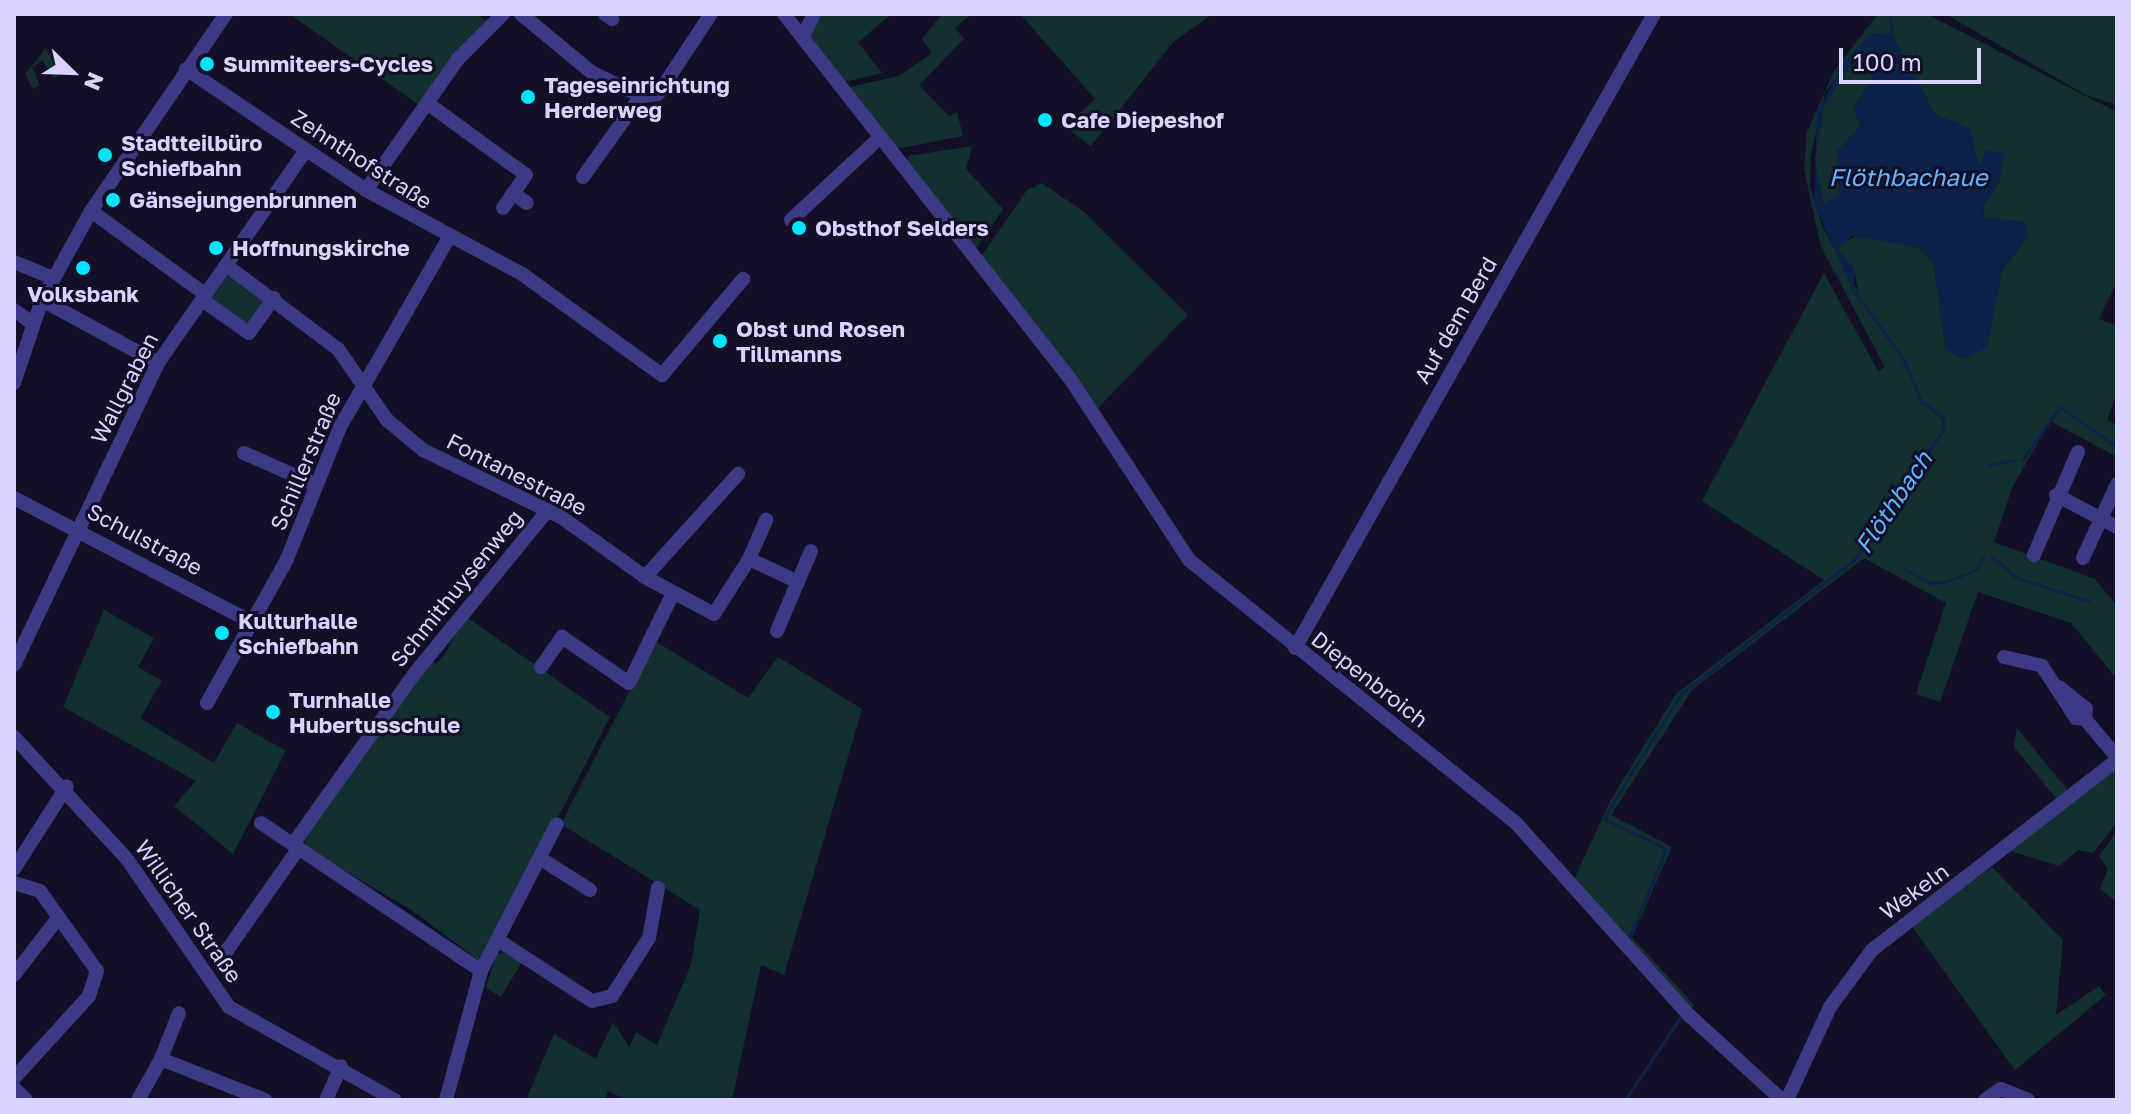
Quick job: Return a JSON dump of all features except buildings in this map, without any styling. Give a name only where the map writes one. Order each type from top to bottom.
[{"type":"street","points":[[14,383],[42,300],[91,211],[226,14]]},
{"type":"street","points":[[366,190],[427,103],[503,14]]},
{"type":"street","points":[[521,14],[591,72],[641,96],[658,94],[711,14]]},
{"type":"street","points":[[784,14],[804,34],[877,140],[791,220]]},
{"type":"street","points":[[804,34],[814,14]]},
{"type":"street","name":"Auf dem Berd","points":[[1295,648],[1654,14]]},
{"type":"street","name":"Zehnthofstraße","points":[[186,69],[366,190],[448,239],[521,273],[662,375],[743,279]]},
{"type":"street","points":[[583,177],[641,96]]},
{"type":"street","points":[[427,103],[526,175],[503,208]]},
{"type":"street","name":"Diepenbroich","points":[[877,140],[1069,377],[1189,560],[1516,823],[1690,1016],[1785,1100]]},
{"type":"street","name":"Wallgraben","points":[[14,665],[158,363],[306,150]]},
{"type":"street","points":[[513,193],[527,203]]},
{"type":"street","points":[[91,211],[249,333],[276,299]]},
{"type":"street","name":"Schillerstraße","points":[[207,703],[253,623],[364,381],[448,239]]},
{"type":"street","points":[[14,262],[53,278]]},
{"type":"street","name":"Fontanestraße","points":[[226,265],[276,299],[364,381],[387,420],[423,450],[548,510],[645,577],[714,614],[749,559],[766,520]]},
{"type":"street","points":[[42,300],[158,363]]},
{"type":"street","points":[[14,310],[32,323]]},
{"type":"street","points":[[2034,555],[2056,495],[2078,452]]},
{"type":"street","points":[[244,453],[316,485]]},
{"type":"street","points":[[645,577],[738,474]]},
{"type":"street","points":[[2083,558],[2100,513],[2117,484]]},
{"type":"street","points":[[2056,495],[2100,513],[2117,527]]},
{"type":"street","name":"Schulstraße","points":[[14,498],[80,528],[253,623]]},
{"type":"street","name":"Schmithuysenweg","points":[[223,956],[371,734],[548,510]]},
{"type":"street","points":[[777,631],[811,551]]},
{"type":"street","points":[[749,559],[798,582]]},
{"type":"street","points":[[541,667],[562,637],[629,683],[673,593]]},
{"type":"street","points":[[2004,657],[2042,666],[2059,687],[2076,718],[2085,719],[2117,758]]},
{"type":"street","name":"Willicher Straße","points":[[14,737],[67,786],[165,908],[229,1007],[341,1066],[395,1100]]},
{"type":"street","name":"Wekeln","points":[[1785,1100],[1830,1007],[1872,950],[2117,758]]},
{"type":"street","points":[[14,869],[67,786]]},
{"type":"street","points":[[261,823],[481,971]]},
{"type":"street","points":[[446,1100],[481,971],[557,824]]},
{"type":"street","points":[[541,859],[590,890]]},
{"type":"street","points":[[14,883],[40,891],[79,953],[90,956],[96,982],[14,1078]]},
{"type":"street","points":[[498,940],[592,1001],[612,996],[649,938],[658,888]]},
{"type":"street","points":[[14,975],[59,917]]},
{"type":"street","points":[[138,1100],[161,1059],[179,1013]]},
{"type":"street","points":[[161,1059],[265,1100]]},
{"type":"street","points":[[326,1100],[341,1066]]},
{"type":"street","points":[[14,1088],[26,1100]]},
{"type":"street","points":[[1985,1100],[2001,1089],[2028,1100]]},
{"type":"green space","points":[[289,14],[477,14],[486,21],[419,105]]},
{"type":"green space","points":[[819,14],[892,14],[858,42],[882,73],[841,83],[810,35]]},
{"type":"green space","points":[[942,14],[972,14],[955,28],[964,39],[919,85],[949,116],[957,112],[963,136],[896,149],[845,88],[899,76],[932,53],[922,39]]},
{"type":"green space","points":[[999,14],[1213,14],[1174,41],[1091,146],[1065,127],[1095,99],[1021,15]]},
{"type":"green space","points":[[1878,14],[1927,14],[2117,112],[2117,281],[2099,319],[2117,326],[2117,392],[2107,420],[2117,425],[2117,457],[2050,421],[2012,488],[1994,542],[2095,579],[2117,606],[2117,679],[2071,623],[1978,592],[1940,702],[1916,694],[1946,603],[1864,558],[1692,690],[1611,815],[1672,847],[1632,937],[1694,1005],[1690,1010],[1573,882],[1610,801],[1676,694],[1824,580],[1702,501],[1824,273],[1878,371],[1885,367],[1821,247],[1804,169],[1807,132],[1834,71]],"holes":[[[1860,46],[1902,54],[1919,94],[1936,115],[1970,129],[1972,158],[1980,166],[1987,161],[1999,183],[1982,200],[1984,218],[2024,222],[2028,235],[2002,271],[1986,348],[1946,349],[1933,261],[1917,247],[1863,234],[1842,242],[1838,249],[1854,269],[1858,292],[1822,226],[1810,185],[1811,154],[1825,93]]]},
{"type":"green space","points":[[1945,14],[2117,14],[2117,105],[2088,96]]},
{"type":"green space","points":[[46,48],[60,75],[53,78],[43,61],[32,67],[40,85],[33,89],[25,74]]},
{"type":"green space","points":[[1856,55],[1875,65],[1872,80],[1853,109],[1861,126],[1837,152],[1838,196],[1823,205],[1815,159],[1824,105]]},
{"type":"green space","points":[[972,146],[966,169],[1003,209],[974,252],[908,164],[908,156]]},
{"type":"green space","points":[[1042,183],[1084,212],[1188,315],[1095,411],[980,258],[1027,190]]},
{"type":"green space","points":[[229,274],[268,301],[248,329],[209,302]]},
{"type":"green space","points":[[104,610],[154,638],[138,667],[162,681],[140,718],[214,763],[237,723],[286,751],[233,854],[174,806],[196,781],[63,707]]},
{"type":"green space","points":[[465,616],[610,717],[482,963],[416,913],[307,848],[304,836],[430,659],[436,664],[445,654]]},
{"type":"green space","points":[[655,641],[748,698],[778,657],[862,709],[784,975],[761,965],[732,1100],[627,1100],[608,1091],[604,1100],[526,1100],[554,1034],[596,1059],[613,1022],[629,1047],[636,1032],[657,1045],[691,965],[700,910],[561,824]]},
{"type":"green space","points":[[2017,728],[2070,793],[2059,802],[2014,747]]},
{"type":"green space","points":[[2117,765],[2117,822],[2093,853],[2078,850],[2059,866],[2010,851]]},
{"type":"green space","points":[[2117,831],[2117,902],[2100,889],[2108,869],[2099,856]]},
{"type":"green space","points":[[1992,867],[2063,940],[2056,1015],[2099,986],[2106,995],[2015,1070],[1911,925]]},
{"type":"green space","points":[[505,952],[522,962],[501,997],[486,988],[496,955]]},
{"type":"water","name":"Flöthbachaue","points":[[1872,33],[1892,34],[1936,115],[1970,129],[1979,166],[1987,149],[2004,154],[1999,183],[1981,210],[1985,217],[2024,222],[2028,235],[2002,271],[1987,348],[1962,359],[1946,349],[1933,261],[1917,247],[1851,236],[1838,249],[1854,269],[1854,294],[1814,204],[1815,161],[1823,205],[1838,196],[1837,152],[1861,126],[1853,109],[1872,80],[1875,64],[1856,55],[1824,106],[1816,156],[1817,112],[1847,58]]},
{"type":"waterway","name":"Flöthbach","points":[[1890,14],[1892,35]]},
{"type":"waterway","name":"Flöthbach","points":[[1629,938],[1666,849],[1604,819],[1612,804],[1680,695],[1855,559],[1943,430],[1943,418],[1921,401],[1902,357],[1854,291]]},
{"type":"waterway","points":[[2022,460],[2060,407],[2117,447]]},
{"type":"waterway","points":[[1989,465],[2015,460]]},
{"type":"waterway","points":[[1991,556],[2017,578],[2088,601]]},
{"type":"waterway","points":[[1904,569],[1930,583],[1945,582],[1976,570],[1983,558]]},
{"type":"waterway","name":"Flöthbach","points":[[1625,1100],[1682,1015]]},
{"type":"place","name":"Summiteers-Cycles","points":[[207,64]]},
{"type":"place","name":"Tageseinrichtung Herderweg","points":[[528,97]]},
{"type":"place","name":"Cafe Diepeshof","points":[[1045,120]]},
{"type":"place","name":"Stadtteilbüro Schiefbahn","points":[[105,155]]},
{"type":"place","name":"Gänsejungenbrunnen","points":[[113,200]]},
{"type":"place","name":"Obsthof Selders","points":[[799,228]]},
{"type":"place","name":"Hoffnungskirche","points":[[216,248]]},
{"type":"place","name":"Volksbank","points":[[83,268]]},
{"type":"place","name":"Obst und Rosen Tillmanns","points":[[720,341]]},
{"type":"place","name":"Kulturhalle Schiefbahn","points":[[222,633]]},
{"type":"place","name":"Turnhalle Hubertusschule","points":[[273,712]]}]
